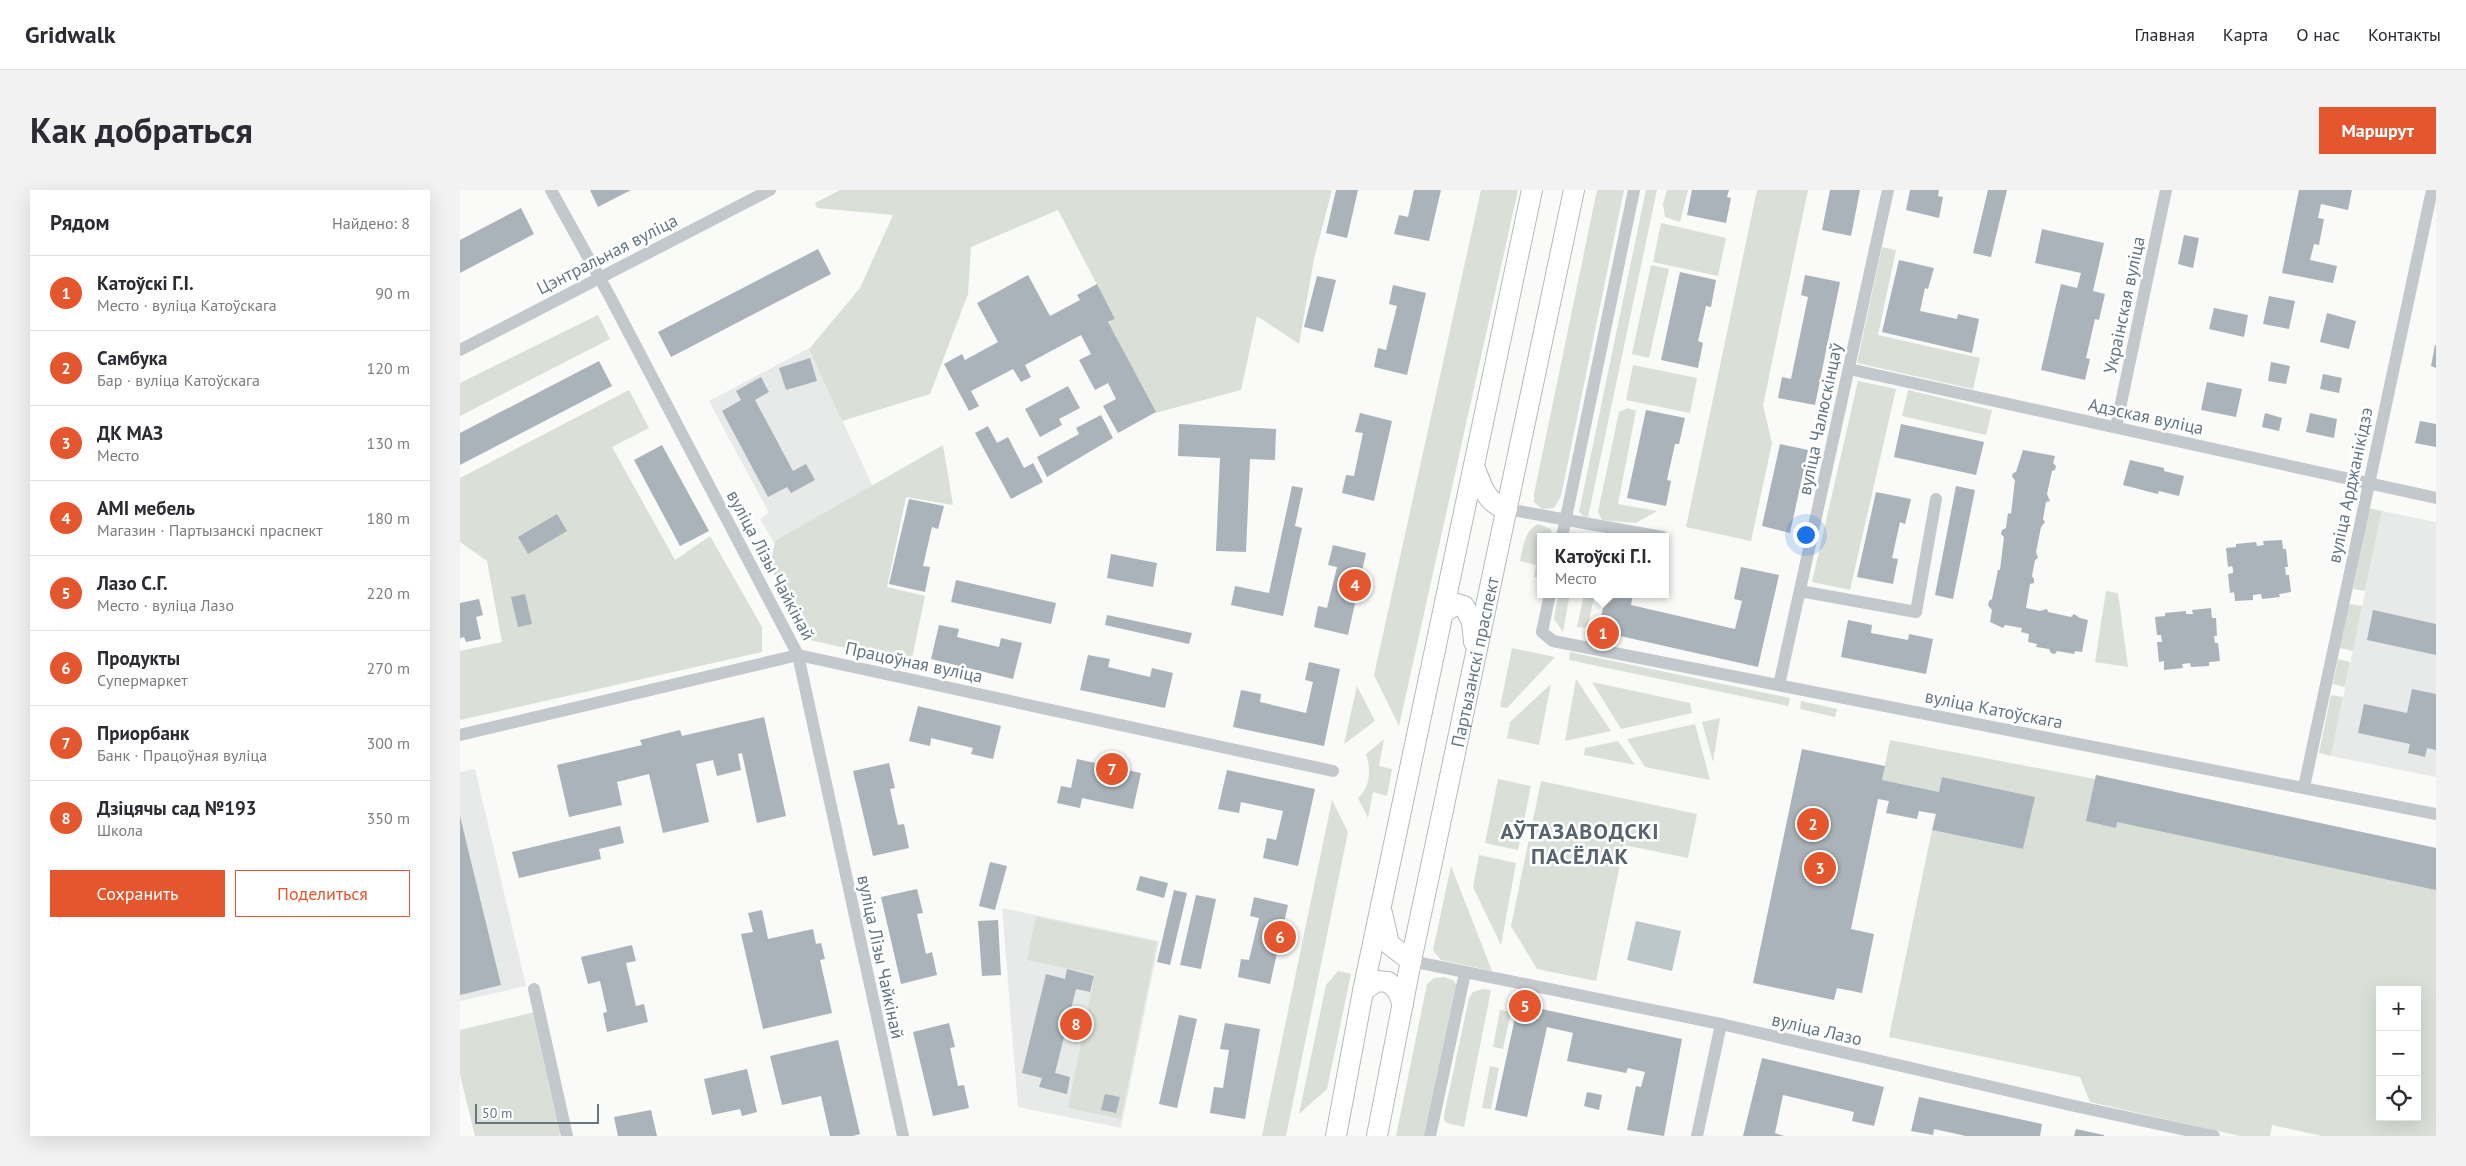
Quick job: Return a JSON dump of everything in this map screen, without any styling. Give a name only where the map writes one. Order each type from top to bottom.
[{"type":"main road","points":[[1336,1136],[1363,991],[1532,190]]},
{"type":"main road","name":"Партызанскі праспект","points":[[1377,1136],[1411,961],[1574,190]]},
{"type":"main road","points":[[1474,466],[1483,488],[1491,501],[1497,507],[1507,509]]},
{"type":"main road","points":[[1444,612],[1457,604],[1464,606],[1470,614],[1475,662]]},
{"type":"main road","points":[[1381,906],[1389,944],[1411,961]]},
{"type":"main road","points":[[1363,991],[1377,981],[1388,982],[1397,990],[1403,1004]]},
{"type":"street","name":"вуліца Лізы Чайкінай","points":[[551,190],[798,655],[903,1136]]},
{"type":"street","name":"Цэнтральная вуліца","points":[[460,350],[770,190]]},
{"type":"street","points":[[1563,533],[1634,190]]},
{"type":"street","name":"вуліца Чалюскінцаў","points":[[1779,685],[1888,190]]},
{"type":"street","name":"Украінская вуліца","points":[[2116,428],[2166,190]]},
{"type":"street","name":"вуліца Арджанікідзэ","points":[[2304,787],[2432,190]]},
{"type":"street","name":"Адэская вуліца","points":[[1848,369],[2436,498]]},
{"type":"street","points":[[1800,591],[1916,612],[1936,499]]},
{"type":"street","points":[[1507,509],[1638,533]]},
{"type":"street","name":"вуліца Катоўскага","points":[[1549,598],[1542,632],[1553,641],[2436,814]]},
{"type":"street","name":"Працоўная вуліца","points":[[460,735],[798,655],[1333,771]]},
{"type":"street","name":"вуліца Лазо","points":[[1411,961],[1721,1024],[2070,1106],[2214,1136]]},
{"type":"street","points":[[1430,1136],[1465,973]]},
{"type":"street","points":[[534,989],[566,1136]]},
{"type":"street","points":[[1697,1136],[1721,1024]]},
{"type":"shaded area","points":[[840,190],[1332,190],[1314,259],[1299,344],[1257,316],[1241,390],[1155,413],[1108,323],[1115,319],[1058,210],[971,247],[968,294],[930,394],[842,421],[809,349],[860,288],[893,215],[817,208],[815,203]]},
{"type":"shaded area","points":[[1481,190],[1518,190],[1399,726],[1374,675]]},
{"type":"shaded area","points":[[1597,190],[1624,190],[1561,496],[1554,508],[1542,509],[1534,502],[1534,494]]},
{"type":"shaded area","points":[[1646,190],[1657,190],[1588,517],[1583,516],[1579,512]]},
{"type":"shaded area","points":[[1667,190],[1688,190],[1680,222],[1665,217],[1663,204]]},
{"type":"shaded area","points":[[1757,190],[1808,190],[1763,405],[1772,443],[1751,541],[1686,527]]},
{"type":"shaded area","points":[[1661,223],[1726,238],[1718,276],[1653,262]]},
{"type":"shaded area","points":[[1882,247],[1896,250],[1878,335],[1980,358],[1973,389],[1857,363]]},
{"type":"shaded area","points":[[1651,265],[1669,269],[1649,358],[1632,354]]},
{"type":"shaded area","points":[[598,315],[610,339],[460,416],[460,383]]},
{"type":"shaded area","points":[[809,348],[892,528],[828,636],[760,519],[769,513],[709,401]]},
{"type":"shaded area","points":[[1633,365],[1697,378],[1690,413],[1626,400]]},
{"type":"shaded area","points":[[1858,381],[1896,389],[1850,590],[1812,582]]},
{"type":"shaded area","points":[[629,390],[649,428],[612,447],[675,560],[710,536],[762,627],[762,652],[460,720],[460,651],[502,642],[487,561],[460,542],[460,478]]},
{"type":"shaded area","points":[[1908,390],[1992,410],[1986,435],[1902,416]]},
{"type":"shaded area","points":[[1628,408],[1636,411],[1618,504],[1657,511],[1636,523],[1602,520],[1598,512],[1619,412]]},
{"type":"shaded area","points":[[943,445],[953,505],[906,497],[887,587],[925,596],[911,663],[810,640],[770,567],[775,541]]},
{"type":"shaded area","points":[[2369,508],[2382,511],[2365,591],[2353,589]]},
{"type":"shaded area","points":[[2382,511],[2436,522],[2436,777],[2331,756]]},
{"type":"shaded area","points":[[1538,524],[1551,529],[1552,533],[1537,533],[1537,578],[1534,577],[1536,565],[1520,561],[1523,545],[1533,527]]},
{"type":"shaded area","points":[[2106,591],[2118,593],[2128,667],[2095,662]]},
{"type":"shaded area","points":[[1558,598],[1569,598],[1563,632],[1554,619]]},
{"type":"shaded area","points":[[1583,598],[1594,598],[1587,628],[1577,627]]},
{"type":"shaded area","points":[[2349,604],[2362,606],[2353,651],[2340,648]]},
{"type":"shaded area","points":[[1512,648],[1555,657],[1507,708],[1500,707]]},
{"type":"shaded area","points":[[1570,652],[1790,698],[1788,706],[1569,660]]},
{"type":"shaded area","points":[[2338,659],[2350,662],[2345,687],[2333,684]]},
{"type":"shaded area","points":[[1576,679],[1611,731],[1565,741]]},
{"type":"shaded area","points":[[1592,682],[1690,703],[1692,713],[1621,729]]},
{"type":"shaded area","points":[[1551,684],[1539,745],[1507,738],[1510,722]]},
{"type":"shaded area","points":[[1357,686],[1375,721],[1344,744]]},
{"type":"shaded area","points":[[2331,695],[2343,697],[2331,756],[2319,753]]},
{"type":"shaded area","points":[[1801,701],[1837,709],[1835,717],[1800,709]]},
{"type":"shaded area","points":[[1720,718],[1713,762],[1702,722]]},
{"type":"shaded area","points":[[1695,724],[1710,780],[1645,767],[1627,739]]},
{"type":"shaded area","points":[[1384,739],[1379,766],[1392,769],[1387,796],[1373,792],[1368,818],[1358,798],[1368,783],[1369,778],[1366,754]]},
{"type":"shaded area","points":[[1890,740],[2095,779],[2096,775],[2436,848],[2436,1136],[2322,1136],[2272,1125],[2270,1136],[2240,1136],[2090,1102],[2080,1077],[1889,1037],[1932,830],[2023,849],[2034,797],[1943,777],[1939,792],[1882,780]]},
{"type":"shaded area","points":[[1618,741],[1635,765],[1584,755],[1585,748]]},
{"type":"shaded area","points":[[475,769],[526,986],[460,1001],[460,772]]},
{"type":"shaded area","points":[[1498,779],[1531,786],[1518,850],[1485,843]]},
{"type":"shaded area","points":[[1541,781],[1697,814],[1688,858],[1624,845],[1596,981],[1537,969],[1511,926]]},
{"type":"shaded area","points":[[1332,800],[1348,832],[1286,1136],[1262,1136]]},
{"type":"shaded area","points":[[1479,855],[1516,863],[1501,945],[1473,887]]},
{"type":"shaded area","points":[[1451,866],[1492,971],[1441,960],[1433,950]]},
{"type":"shaded area","points":[[1002,908],[1159,941],[1121,1128],[1018,1107]]},
{"type":"shaded area","points":[[1036,917],[1157,942],[1121,1119],[1068,1108],[1095,974],[1027,960]]},
{"type":"shaded area","points":[[1636,921],[1681,931],[1672,971],[1627,960]]},
{"type":"shaded area","points":[[1338,971],[1351,974],[1327,1089],[1299,1114],[1326,985]]},
{"type":"shaded area","points":[[1443,977],[1453,980],[1457,985],[1424,1136],[1396,1136],[1427,984],[1434,978]]},
{"type":"shaded area","points":[[1483,989],[1491,990],[1464,1127],[1447,1123],[1444,1120],[1444,1115],[1469,998],[1473,992]]},
{"type":"shaded area","points":[[1500,1010],[1511,1012],[1503,1049],[1493,1047]]},
{"type":"shaded area","points":[[535,1012],[562,1130],[559,1136],[475,1136],[460,1075],[460,1030]]},
{"type":"shaded area","points":[[1490,1066],[1499,1068],[1491,1109],[1482,1108]]},
{"type":"building","points":[[590,190],[631,190],[598,207]]},
{"type":"building","points":[[1336,190],[1358,190],[1347,238],[1326,233]]},
{"type":"building","points":[[1414,190],[1441,190],[1429,241],[1394,234],[1399,215],[1408,217]]},
{"type":"building","points":[[1692,190],[1729,190],[1727,197],[1731,198],[1726,223],[1687,215]]},
{"type":"building","points":[[1830,190],[1860,190],[1851,236],[1822,230]]},
{"type":"building","points":[[1910,190],[1939,190],[1938,196],[1943,197],[1939,218],[1906,210]]},
{"type":"building","points":[[1988,190],[2007,190],[1991,257],[1973,253]]},
{"type":"building","points":[[2299,190],[2352,190],[2348,210],[2321,204],[2318,218],[2324,219],[2319,245],[2314,244],[2310,260],[2337,266],[2333,283],[2282,273]]},
{"type":"building","points":[[521,208],[534,234],[460,273],[460,240]]},
{"type":"building","points":[[2042,229],[2104,243],[2093,291],[2105,294],[2099,320],[2095,319],[2086,358],[2090,359],[2085,380],[2041,370],[2061,284],[2077,288],[2081,273],[2035,263]]},
{"type":"building","points":[[2184,235],[2199,238],[2193,268],[2178,264]]},
{"type":"building","points":[[818,249],[831,274],[671,357],[658,332]]},
{"type":"building","points":[[1899,260],[1934,268],[1928,289],[1925,288],[1920,311],[1957,319],[1958,314],[1979,319],[1972,353],[1882,332]]},
{"type":"building","points":[[1680,272],[1716,280],[1711,307],[1706,306],[1698,341],[1703,343],[1698,368],[1661,360]]},
{"type":"building","points":[[1028,275],[1050,316],[1080,300],[1077,295],[1097,284],[1115,319],[1108,322],[1156,412],[1118,433],[1103,406],[1116,399],[1108,383],[1095,390],[1079,360],[1091,354],[1081,335],[1025,365],[1031,377],[1021,382],[1013,369],[971,391],[979,406],[969,411],[944,364],[962,354],[965,360],[998,342],[977,303]]},
{"type":"building","points":[[1805,275],[1840,282],[1815,405],[1778,398],[1782,377],[1791,379],[1808,297],[1801,295]]},
{"type":"building","points":[[1317,276],[1336,280],[1323,332],[1304,327]]},
{"type":"building","points":[[1393,285],[1426,293],[1407,375],[1374,367],[1378,348],[1386,350],[1397,306],[1389,304]]},
{"type":"building","points":[[2269,296],[2295,301],[2289,329],[2263,324]]},
{"type":"building","points":[[2214,308],[2248,315],[2244,337],[2209,329]]},
{"type":"building","points":[[2327,313],[2356,321],[2349,349],[2320,342]]},
{"type":"building","points":[[2436,345],[2436,368],[2431,366]]},
{"type":"building","points":[[810,358],[817,381],[786,390],[779,368]]},
{"type":"building","points":[[599,361],[612,386],[460,465],[460,433]]},
{"type":"building","points":[[2271,362],[2290,366],[2286,384],[2268,381]]},
{"type":"building","points":[[2323,374],[2342,378],[2339,393],[2320,389]]},
{"type":"building","points":[[761,377],[769,392],[755,400],[793,471],[806,464],[815,480],[791,493],[787,487],[768,497],[722,411],[741,400],[736,391]]},
{"type":"building","points":[[2207,382],[2242,389],[2236,417],[2201,410]]},
{"type":"building","points":[[1068,386],[1080,408],[1059,419],[1062,425],[1040,437],[1025,409]]},
{"type":"building","points":[[1646,410],[1685,418],[1679,444],[1675,444],[1667,480],[1671,481],[1666,506],[1627,498]]},
{"type":"building","points":[[1360,413],[1392,421],[1374,501],[1342,493],[1346,475],[1354,476],[1363,433],[1355,432]]},
{"type":"building","points":[[2265,413],[2282,418],[2279,431],[2262,427]]},
{"type":"building","points":[[2310,413],[2337,419],[2334,438],[2306,432]]},
{"type":"building","points":[[1101,415],[1113,438],[1047,477],[1037,457],[1079,434],[1076,428]]},
{"type":"building","points":[[2420,421],[2436,424],[2436,447],[2415,443]]},
{"type":"building","points":[[1179,424],[1276,429],[1275,460],[1250,459],[1246,552],[1216,551],[1220,458],[1178,456]]},
{"type":"building","points":[[1901,424],[1984,442],[1976,475],[1894,457]]},
{"type":"building","points":[[988,426],[997,443],[1008,437],[1024,468],[1033,463],[1043,482],[1011,499],[975,433]]},
{"type":"building","points":[[1780,444],[1808,450],[1790,533],[1762,526]]},
{"type":"building","points":[[662,445],[709,531],[680,546],[634,460]]},
{"type":"building","points":[[2023,450],[2055,456],[2053,463],[2056,466],[2055,470],[2052,471],[2047,494],[2050,501],[2046,502],[2043,519],[2045,522],[2041,527],[2036,552],[2038,558],[2035,560],[2032,576],[2034,583],[2030,584],[2026,608],[2040,611],[2047,609],[2048,612],[2071,617],[2074,614],[2088,620],[2082,652],[2075,651],[2074,654],[2057,651],[2055,654],[2051,653],[2049,649],[2036,647],[2037,644],[2028,642],[2029,634],[2021,632],[2022,628],[2005,625],[2003,628],[1990,622],[1992,610],[1988,605],[1992,599],[1998,570],[2000,570],[2004,537],[2001,534],[2002,530],[2006,528],[2008,513],[2011,514],[2015,480],[2012,477],[2013,473],[2016,472]]},
{"type":"building","points":[[2130,460],[2164,468],[2164,471],[2184,476],[2179,496],[2159,491],[2158,494],[2123,485]]},
{"type":"building","points":[[1292,486],[1303,488],[1295,526],[1302,528],[1283,616],[1231,605],[1235,586],[1269,593]]},
{"type":"building","points":[[1956,486],[1975,490],[1953,599],[1935,595]]},
{"type":"building","points":[[1876,492],[1911,499],[1905,524],[1900,522],[1892,558],[1898,559],[1893,584],[1857,577]]},
{"type":"building","points":[[909,499],[944,506],[938,529],[932,527],[923,566],[930,567],[925,592],[889,584]]},
{"type":"building","points":[[557,514],[567,531],[528,554],[518,537]]},
{"type":"building","points":[[2282,540],[2283,549],[2286,549],[2288,567],[2285,567],[2286,575],[2289,575],[2291,592],[2279,594],[2280,597],[2262,599],[2261,594],[2253,595],[2253,600],[2235,601],[2234,592],[2230,593],[2228,574],[2233,573],[2233,569],[2232,566],[2228,567],[2226,548],[2236,547],[2236,544],[2256,542],[2257,546],[2264,545],[2263,541]]},
{"type":"building","points":[[1333,545],[1366,553],[1348,635],[1314,627],[1318,606],[1327,608],[1337,567],[1328,565]]},
{"type":"building","points":[[1111,554],[1157,563],[1153,587],[1107,578]]},
{"type":"building","points":[[1741,567],[1779,575],[1758,667],[1598,631],[1605,598],[1632,598],[1631,605],[1735,629],[1742,601],[1734,599]]},
{"type":"building","points":[[956,580],[1056,603],[1051,624],[951,602]]},
{"type":"building","points":[[525,594],[532,624],[518,627],[511,597]]},
{"type":"building","points":[[479,599],[483,615],[476,617],[481,639],[466,642],[464,637],[460,638],[460,603]]},
{"type":"building","points":[[2211,608],[2212,618],[2216,618],[2217,636],[2214,636],[2215,643],[2218,643],[2220,661],[2209,662],[2209,666],[2191,667],[2190,663],[2182,664],[2183,668],[2164,670],[2164,661],[2159,662],[2157,642],[2162,642],[2161,635],[2157,635],[2155,617],[2165,616],[2165,613],[2186,611],[2186,614],[2193,614],[2192,610]]},
{"type":"building","points":[[2373,610],[2436,624],[2436,655],[2367,640]]},
{"type":"building","points":[[1107,615],[1192,633],[1189,644],[1105,625]]},
{"type":"building","points":[[1848,620],[1872,625],[1871,633],[1908,640],[1909,634],[1933,639],[1926,674],[1841,657]]},
{"type":"building","points":[[939,625],[959,629],[957,637],[999,647],[1001,638],[1022,643],[1013,679],[931,659]]},
{"type":"building","points":[[1088,655],[1110,659],[1108,667],[1150,677],[1152,668],[1173,673],[1165,708],[1080,690]]},
{"type":"building","points":[[1309,662],[1340,669],[1324,746],[1233,727],[1241,690],[1261,694],[1260,702],[1306,713],[1313,682],[1305,680]]},
{"type":"building","points":[[2412,689],[2436,694],[2436,750],[2427,748],[2425,757],[2408,753],[2410,744],[2358,733],[2364,704],[2407,713]]},
{"type":"building","points":[[918,706],[1001,726],[993,759],[971,754],[973,748],[931,738],[930,746],[909,741]]},
{"type":"building","points":[[764,717],[786,816],[757,823],[742,753],[738,754],[741,770],[717,776],[713,760],[696,764],[709,822],[663,833],[649,774],[617,782],[622,805],[569,817],[557,765],[642,745],[640,740],[680,730],[682,736]]},
{"type":"building","points":[[1802,749],[1885,766],[1882,780],[1939,792],[1942,777],[2035,797],[2023,849],[1932,830],[1936,814],[1919,811],[1917,819],[1886,813],[1889,801],[1878,799],[1851,929],[1874,934],[1862,993],[1837,988],[1834,1000],[1753,983]]},
{"type":"building","points":[[1077,759],[1141,773],[1133,809],[1082,798],[1080,808],[1057,803],[1061,786],[1071,788]]},
{"type":"building","points":[[889,763],[895,788],[890,789],[898,825],[904,824],[909,848],[873,856],[853,771]]},
{"type":"building","points":[[1227,770],[1315,789],[1298,866],[1263,858],[1267,838],[1276,840],[1283,811],[1241,802],[1239,813],[1218,809]]},
{"type":"building","points":[[2096,775],[2436,848],[2436,890],[2117,822],[2116,828],[2086,821]]},
{"type":"building","points":[[460,816],[501,985],[460,995]]},
{"type":"building","points":[[620,826],[624,843],[599,849],[601,859],[519,878],[512,852]]},
{"type":"building","points":[[990,862],[1007,866],[995,910],[979,906]]},
{"type":"building","points":[[1140,876],[1168,883],[1164,898],[1136,890]]},
{"type":"building","points":[[917,889],[923,913],[917,914],[926,954],[932,952],[937,975],[901,984],[881,897]]},
{"type":"building","points":[[1174,890],[1187,893],[1170,965],[1157,962]]},
{"type":"building","points":[[1196,895],[1216,899],[1201,969],[1180,965]]},
{"type":"building","points":[[1254,897],[1288,905],[1270,984],[1238,977],[1241,959],[1249,960],[1259,918],[1250,916]]},
{"type":"building","points":[[762,910],[768,939],[813,929],[816,944],[821,943],[825,959],[820,960],[832,1013],[763,1029],[741,934],[753,932],[748,913]]},
{"type":"building","points":[[998,920],[1001,975],[982,976],[978,921]]},
{"type":"building","points":[[632,945],[636,961],[626,963],[636,1006],[644,1004],[648,1022],[607,1032],[603,1013],[607,1012],[600,981],[588,984],[581,957]]},
{"type":"building","points":[[1067,969],[1094,976],[1090,992],[1076,989],[1055,1073],[1070,1077],[1067,1094],[1039,1087],[1042,1078],[1022,1073],[1046,974],[1065,979]]},
{"type":"building","points":[[1518,1004],[1682,1039],[1664,1136],[1627,1130],[1636,1086],[1641,1087],[1645,1072],[1628,1068],[1626,1073],[1567,1061],[1573,1033],[1547,1027],[1527,1117],[1495,1110]]},
{"type":"building","points":[[1179,1015],[1197,1019],[1177,1108],[1159,1104]]},
{"type":"building","points":[[949,1023],[955,1047],[950,1048],[958,1086],[964,1085],[969,1108],[933,1116],[913,1032]]},
{"type":"building","points":[[1225,1023],[1260,1029],[1245,1119],[1210,1113],[1214,1087],[1223,1088],[1229,1050],[1220,1049]]},
{"type":"building","points":[[838,1040],[860,1134],[853,1136],[830,1136],[821,1096],[782,1105],[770,1056]]},
{"type":"building","points":[[1762,1058],[1884,1087],[1874,1126],[1852,1121],[1854,1112],[1783,1095],[1775,1133],[1784,1136],[1743,1136]]},
{"type":"building","points":[[747,1069],[757,1112],[742,1116],[740,1109],[712,1115],[704,1079]]},
{"type":"building","points":[[1587,1092],[1602,1095],[1599,1110],[1584,1106]]},
{"type":"building","points":[[1105,1094],[1120,1097],[1116,1113],[1101,1110]]},
{"type":"building","points":[[1919,1097],[2042,1124],[2040,1136],[1966,1136],[1934,1129],[1933,1135],[1911,1131]]},
{"type":"building","points":[[651,1110],[657,1136],[618,1136],[614,1117]]},
{"type":"building","points":[[2076,1129],[2104,1135],[2104,1136],[2074,1136]]},
{"type":"place","name":"AMI мебель","points":[[1355,585]]},
{"type":"place","name":"Катоўскі Г.І.","points":[[1603,633]]},
{"type":"place","name":"Приорбанк","points":[[1112,769]]},
{"type":"place","name":"Самбука","points":[[1813,824]]},
{"type":"place","name":"ДК МАЗ","points":[[1820,868]]},
{"type":"place","name":"Продукты","points":[[1280,937]]},
{"type":"place","name":"Лазо С.Г.","points":[[1525,1006]]},
{"type":"place","name":"Дзіцячы сад №193","points":[[1076,1024]]},
{"type":"district","name":"АЎТАЗАВОДСКІ ПАСЁЛАК","points":[[1580,844]]}]
